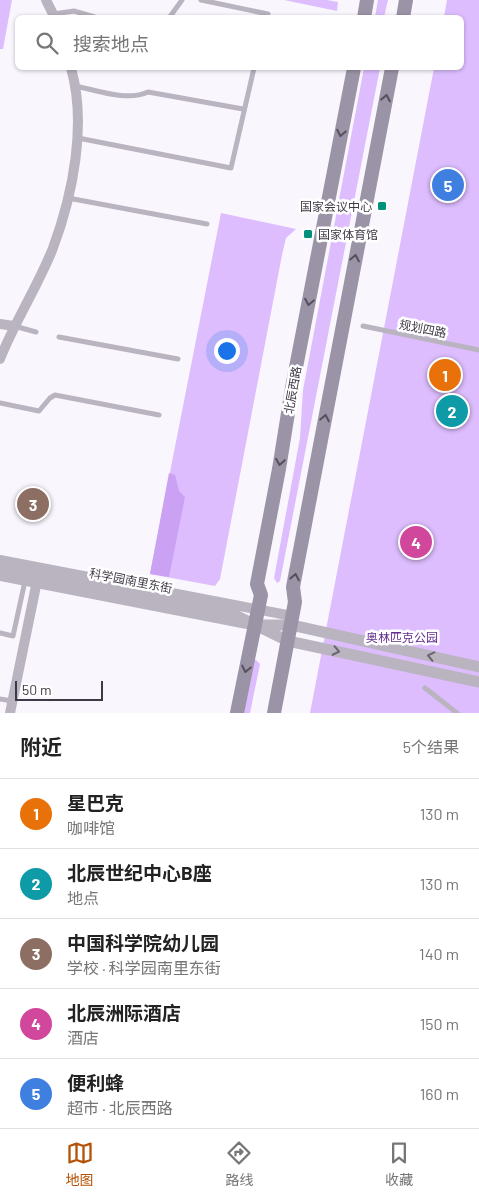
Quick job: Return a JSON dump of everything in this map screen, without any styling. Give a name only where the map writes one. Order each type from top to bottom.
[{"type":"main road","points":[[364,15],[367,0]]},
{"type":"main road","points":[[404,15],[406,0]]},
{"type":"main road","name":"北辰西路","points":[[238,713],[261,595],[257,584],[292,388],[354,70]]},
{"type":"main road","points":[[274,713],[295,602],[293,587],[392,70]]},
{"type":"street","points":[[46,0],[54,15]]},
{"type":"street","points":[[0,359],[52,248],[68,198],[78,138],[78,111],[71,70]]},
{"type":"street","points":[[0,324],[14,326]]},
{"type":"street","points":[[0,560],[38,575],[258,609],[290,629],[479,682]]},
{"type":"street","name":"科学园南里东街","points":[[0,568],[26,577],[38,575],[219,610],[236,615],[255,625]]},
{"type":"street","points":[[10,713],[38,575]]},
{"type":"street","points":[[0,576],[26,577]]},
{"type":"street","points":[[255,625],[290,629],[479,667]]},
{"type":"lane","points":[[171,15],[182,0]]},
{"type":"lane","points":[[201,0],[268,14]]},
{"type":"lane","points":[[58,15],[74,11],[88,15]]},
{"type":"lane","points":[[78,138],[231,168],[254,70]]},
{"type":"lane","points":[[75,86],[126,96],[139,96],[148,92],[244,109]]},
{"type":"lane","points":[[68,198],[207,224]]},
{"type":"lane","points":[[14,326],[36,332]]},
{"type":"lane","name":"规划四路","points":[[363,326],[479,350]]},
{"type":"lane","points":[[59,336],[178,359]]},
{"type":"lane","points":[[0,403],[40,411],[50,398],[55,395],[159,415]]},
{"type":"lane","points":[[0,633],[13,636],[26,577]]},
{"type":"lane","points":[[424,688],[457,713]]},
{"type":"lane","points":[[0,699],[12,701]]},
{"type":"green space","points":[[0,0],[12,0],[3,49],[0,49]]},
{"type":"green space","points":[[284,0],[327,0],[338,2],[337,11]]},
{"type":"green space","points":[[378,0],[388,0],[384,15],[375,15]]},
{"type":"green space","name":"奥林匹克公园","points":[[447,0],[479,0],[479,713],[310,713],[434,70],[464,70],[464,15],[444,15]]},
{"type":"green space","points":[[364,70],[380,70],[280,581],[277,583],[274,578],[300,438],[303,390]]},
{"type":"green space","points":[[221,213],[296,229],[286,238],[282,255],[220,579],[215,586],[150,574]]},
{"type":"green space","points":[[254,660],[260,664],[250,713],[242,713]]},
{"type":"shaded area","points":[[169,473],[175,475],[179,491],[185,497],[169,577],[150,574]]},
{"type":"place","name":"便利蜂","points":[[448,185]]},
{"type":"place","name":"国家会议中心","points":[[382,206]]},
{"type":"place","name":"国家体育馆","points":[[308,234]]},
{"type":"place","name":"星巴克","points":[[445,375]]},
{"type":"place","name":"北辰世纪中心B座","points":[[452,411]]},
{"type":"place","name":"中国科学院幼儿园","points":[[33,504]]},
{"type":"place","name":"北辰洲际酒店","points":[[416,542]]}]
